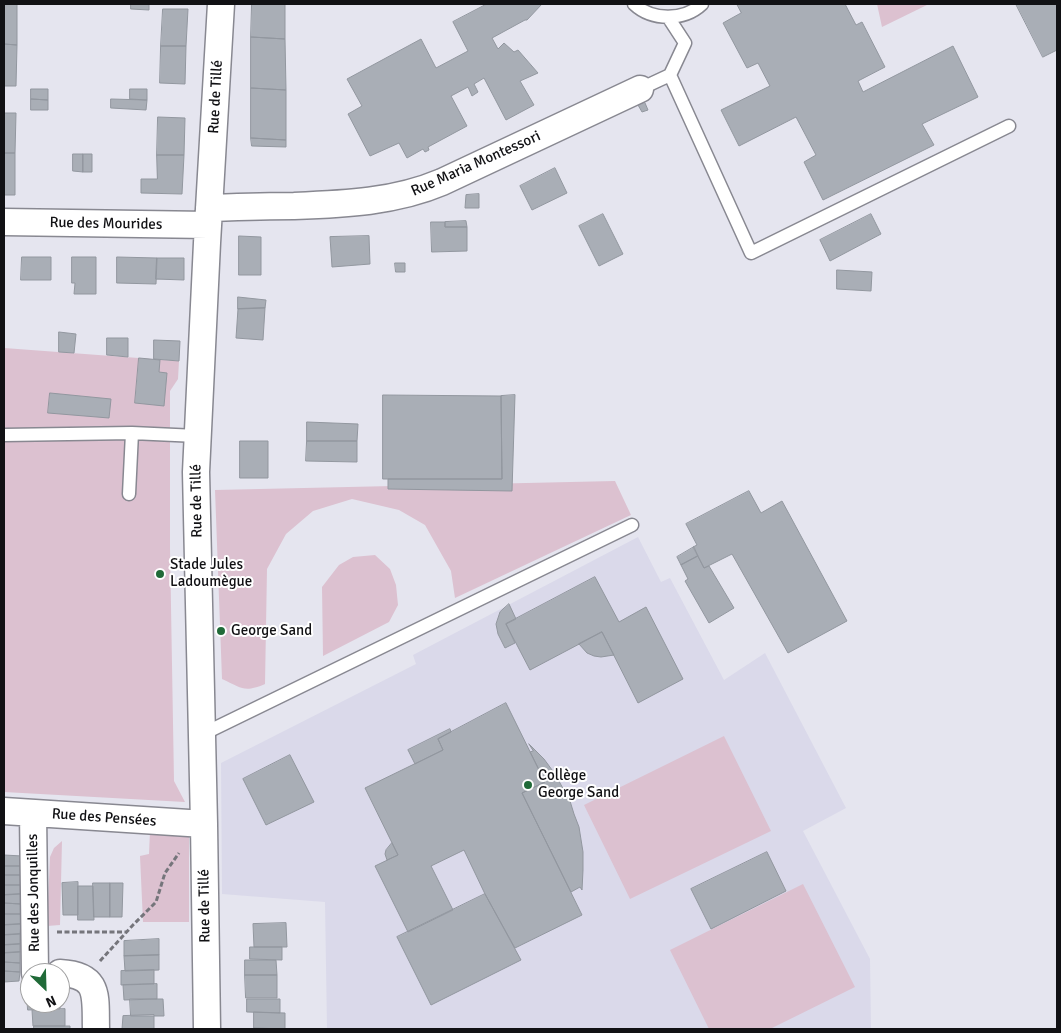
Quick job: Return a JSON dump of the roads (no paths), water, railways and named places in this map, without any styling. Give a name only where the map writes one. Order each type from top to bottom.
[{"type":"street","name":"Rue de Tillé","points":[[207,1029],[194,824],[201,735],[196,511],[197,436],[221,4]]},
{"type":"street","name":"Rue Maria Montessori","points":[[209,216],[383,200],[413,193],[442,182],[640,89]]},
{"type":"street","name":"Rue des Mourides","points":[[4,222],[209,216]]},
{"type":"street","name":"Rue des Pensées","points":[[4,811],[194,824]]},
{"type":"street","name":"Rue des Jonquilles","points":[[33,813],[35,963]]},
{"type":"street","points":[[72,976],[89,983],[93,987],[96,1029]]},
{"type":"lane","points":[[634,4],[651,14],[668,17],[684,15],[702,4]]},
{"type":"lane","points":[[668,17],[685,43],[670,75],[751,253],[1009,126]]},
{"type":"lane","name":"Rue Maria Montessori","points":[[640,89],[670,75]]},
{"type":"lane","points":[[4,435],[132,433],[197,436]]},
{"type":"lane","points":[[129,494],[132,433]]},
{"type":"lane","points":[[201,735],[632,525]]},
{"type":"place","name":"Stade Jules Ladoumègue","points":[[160,574]]},
{"type":"place","name":"George Sand","points":[[221,631]]},
{"type":"place","name":"Collège George Sand","points":[[528,785]]}]
